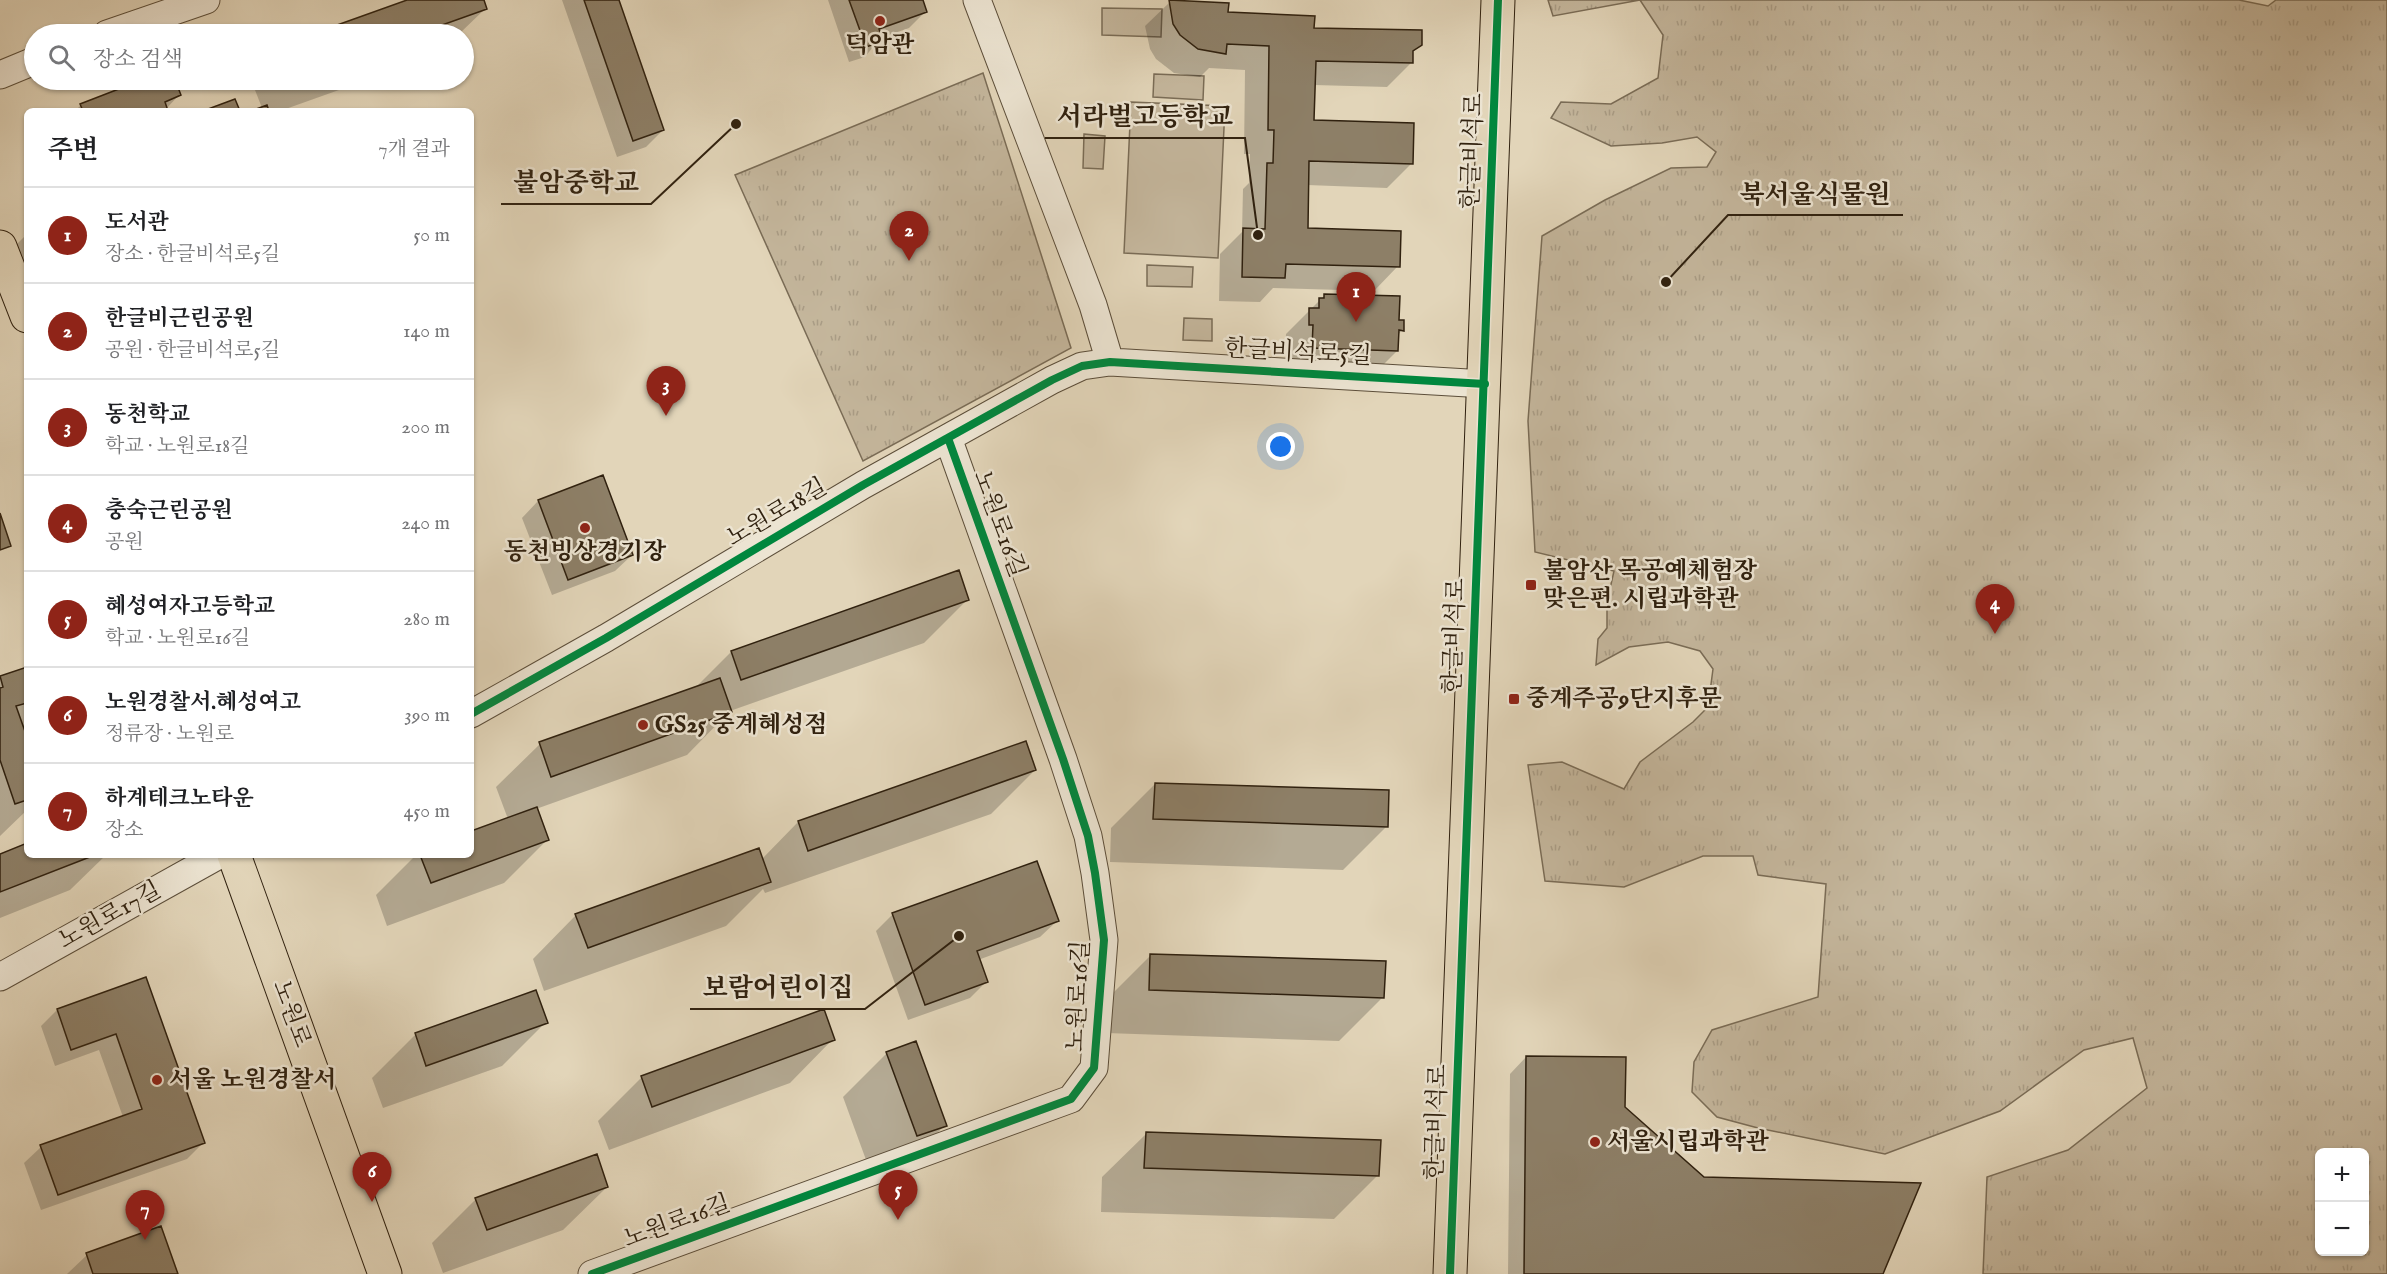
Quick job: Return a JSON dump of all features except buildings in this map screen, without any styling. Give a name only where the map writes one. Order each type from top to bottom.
[{"type":"main road","name":"한글비석로","points":[[1450,1274],[1498,0]]},
{"type":"main road","points":[[0,248],[24,308]]},
{"type":"main road","name":"노원로","points":[[235,858],[384,1274]]},
{"type":"street","points":[[136,24],[206,0]]},
{"type":"street","points":[[977,0],[1093,305],[1110,362]]},
{"type":"street","points":[[0,75],[24,65]]},
{"type":"street","name":"한글비석로5길","points":[[1110,362],[1485,384]]},
{"type":"street","name":"노원로18길","points":[[474,712],[606,638],[863,485],[1052,380],[1082,366],[1110,362]]},
{"type":"street","name":"노원로16길","points":[[592,1274],[1071,1099],[1095,1068],[1104,940],[1088,836],[948,438]]},
{"type":"street","name":"노원로17길","points":[[0,977],[214,858]]},
{"type":"green space","points":[[1548,0],[1640,0],[1553,16]]},
{"type":"green space","points":[[1640,0],[2239,0],[2268,6],[2276,0],[2387,0],[2387,1274],[1983,1274],[1987,1177],[2068,1150],[2147,1088],[2133,1038],[2084,1050],[2000,1111],[1885,1154],[1758,1128],[1717,1117],[1692,1092],[1694,1062],[1712,1030],[1818,997],[1826,884],[1758,875],[1753,856],[1703,856],[1624,887],[1545,881],[1528,765],[1562,762],[1624,789],[1640,762],[1693,722],[1708,707],[1713,669],[1700,651],[1668,642],[1629,647],[1596,665],[1598,639],[1607,628],[1607,602],[1614,571],[1535,552],[1528,421],[1542,236],[1605,200],[1671,168],[1707,167],[1716,152],[1697,137],[1662,143],[1611,146],[1551,118],[1561,102],[1611,104],[1658,78],[1663,35]]},
{"type":"green space","points":[[1102,8],[1162,9],[1161,37],[1102,35]]},
{"type":"green space","points":[[983,73],[1071,348],[863,461],[735,175]]},
{"type":"green space","points":[[1154,74],[1204,76],[1203,100],[1153,97]]},
{"type":"green space","points":[[1131,102],[1225,106],[1218,258],[1124,253]]},
{"type":"green space","points":[[1084,134],[1105,136],[1103,169],[1083,168]]},
{"type":"green space","points":[[1147,265],[1193,267],[1192,287],[1147,286]]},
{"type":"green space","points":[[1184,318],[1212,319],[1212,341],[1183,340]]},
{"type":"cycle path","points":[[1450,1274],[1498,0]]},
{"type":"cycle path","points":[[474,712],[606,638],[863,485],[1052,380],[1082,366],[1110,362],[1485,384]]},
{"type":"cycle path","points":[[592,1274],[1071,1099],[1094,1068],[1104,940],[1088,836],[1063,759],[948,438]]},
{"type":"place","name":"덕암관","points":[[880,21]]},
{"type":"place","name":"불암중학교","points":[[736,124]]},
{"type":"place","name":"서라벌고등학교","points":[[1258,235]]},
{"type":"place","name":"한글비근린공원","points":[[909,261]]},
{"type":"place","name":"북서울식물원","points":[[1666,282]]},
{"type":"place","name":"도서관","points":[[1356,322]]},
{"type":"place","name":"동천학교","points":[[666,416]]},
{"type":"place","name":"동천빙상경기장","points":[[585,528]]},
{"type":"place","name":"불암산 목공예체험장 맞은편. 시립과학관","points":[[1531,585]]},
{"type":"place","name":"충숙근린공원","points":[[1995,634]]},
{"type":"place","name":"중계주공9단지후문","points":[[1514,699]]},
{"type":"place","name":"GS25 중계혜성점","points":[[643,725]]},
{"type":"place","name":"보람어린이집","points":[[959,936]]},
{"type":"place","name":"서울 노원경찰서","points":[[157,1080]]},
{"type":"place","name":"서울시립과학관","points":[[1595,1142]]},
{"type":"place","name":"노원경찰서.혜성여고","points":[[372,1202]]},
{"type":"place","name":"혜성여자고등학교","points":[[898,1220]]},
{"type":"place","name":"하계테크노타운","points":[[145,1240]]}]
